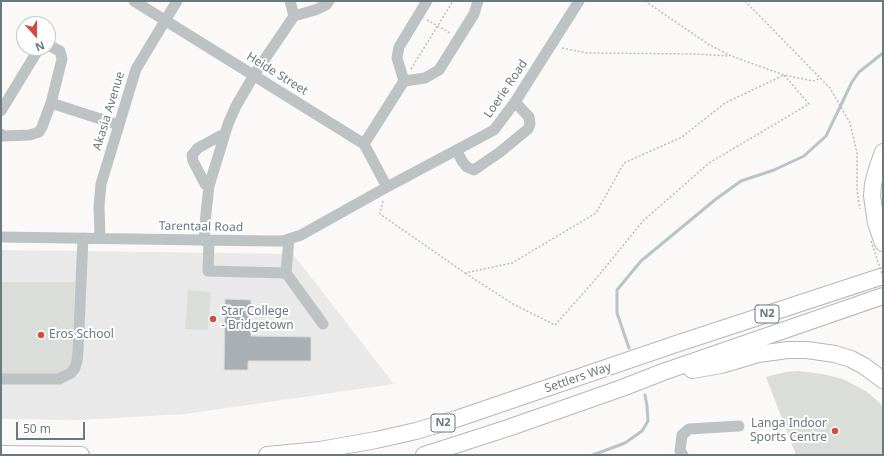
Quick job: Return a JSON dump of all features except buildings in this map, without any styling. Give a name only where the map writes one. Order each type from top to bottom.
[{"type":"highway","points":[[878,241],[872,196],[873,184],[883,152]]},
{"type":"highway","name":"Settlers Way","points":[[267,455],[320,450],[416,431],[883,277]]},
{"type":"highway","name":"Settlers Way","points":[[424,455],[508,428],[622,388],[668,370],[883,296]]},
{"type":"highway","points":[[668,370],[692,370],[758,354],[788,350],[807,350],[835,354],[851,359],[864,366],[883,380]]},
{"type":"highway","points":[[1,454],[81,455]]},
{"type":"street","name":"Heide Street","points":[[134,1],[364,144]]},
{"type":"street","name":"Akasia Avenue","points":[[100,238],[99,192],[139,62],[177,1]]},
{"type":"street","points":[[290,1],[294,16]]},
{"type":"street","points":[[286,273],[208,271],[206,208],[209,186],[224,137],[236,106],[254,76],[294,16],[315,10],[326,5],[329,1]]},
{"type":"street","points":[[387,187],[364,144],[404,81],[397,58],[399,47],[427,1]]},
{"type":"street","points":[[404,81],[425,78],[439,70],[474,14],[478,1]]},
{"type":"street","name":"Loerie Road","points":[[387,187],[494,130],[515,102],[579,1]]},
{"type":"street","points":[[1,134],[3,136],[30,135],[39,132],[51,103],[62,59],[60,51],[56,49]]},
{"type":"street","points":[[1,111],[5,94],[34,56]]},
{"type":"street","points":[[457,151],[467,167],[474,170],[500,152],[528,129],[530,124],[529,117],[515,102]]},
{"type":"street","points":[[51,103],[119,125]]},
{"type":"street","points":[[209,186],[205,184],[193,161],[192,155],[198,148],[220,136],[224,137]]},
{"type":"street","name":"Tarentaal Road","points":[[1,237],[206,241],[270,241],[289,239],[301,235],[387,187]]},
{"type":"street","points":[[1,379],[59,379],[71,373],[75,368],[78,351],[83,238]]},
{"type":"street","points":[[289,239],[286,273],[323,324]]},
{"type":"street","points":[[683,455],[680,451],[682,435],[689,429],[739,426]]},
{"type":"path","points":[[404,81],[454,1]]},
{"type":"path","points":[[645,1],[708,44],[731,56],[784,75],[813,81],[821,78]]},
{"type":"path","points":[[745,1],[830,88],[850,123],[857,153],[857,190],[861,214]]},
{"type":"path","points":[[418,15],[459,38]]},
{"type":"path","points":[[551,45],[587,53],[696,54],[731,56]]},
{"type":"path","points":[[465,273],[512,264],[596,213],[624,163],[682,137],[725,103],[784,75]]},
{"type":"path","points":[[387,187],[380,214],[465,273],[513,304],[555,325],[595,280],[643,220],[709,163],[809,104],[784,75]]},
{"type":"path","points":[[878,241],[883,277]]},
{"type":"shaded area","name":"Star College - Bridgetown","points":[[1,250],[293,254],[394,384],[185,414],[79,420],[1,419]]},
{"type":"shaded area","points":[[1,282],[75,282],[72,366],[60,375],[1,374]]},
{"type":"shaded area","points":[[188,290],[211,292],[208,330],[185,329]]},
{"type":"shaded area","name":"Langa Indoor Sports Centre","points":[[798,371],[823,374],[843,379],[866,391],[880,403],[883,408],[883,455],[796,455],[766,377],[785,372]]},
{"type":"waterway","points":[[629,348],[617,313],[617,290],[641,261],[716,199],[741,181],[774,170],[804,156],[826,136],[852,82],[859,72],[883,53]]},
{"type":"waterway","points":[[593,455],[625,443],[642,431],[648,421],[645,395]]},
{"type":"place","name":"Star College - Bridgetown","points":[[213,319]]},
{"type":"place","name":"Eros School","points":[[41,335]]},
{"type":"place","name":"Langa Indoor Sports Centre","points":[[835,431]]}]
